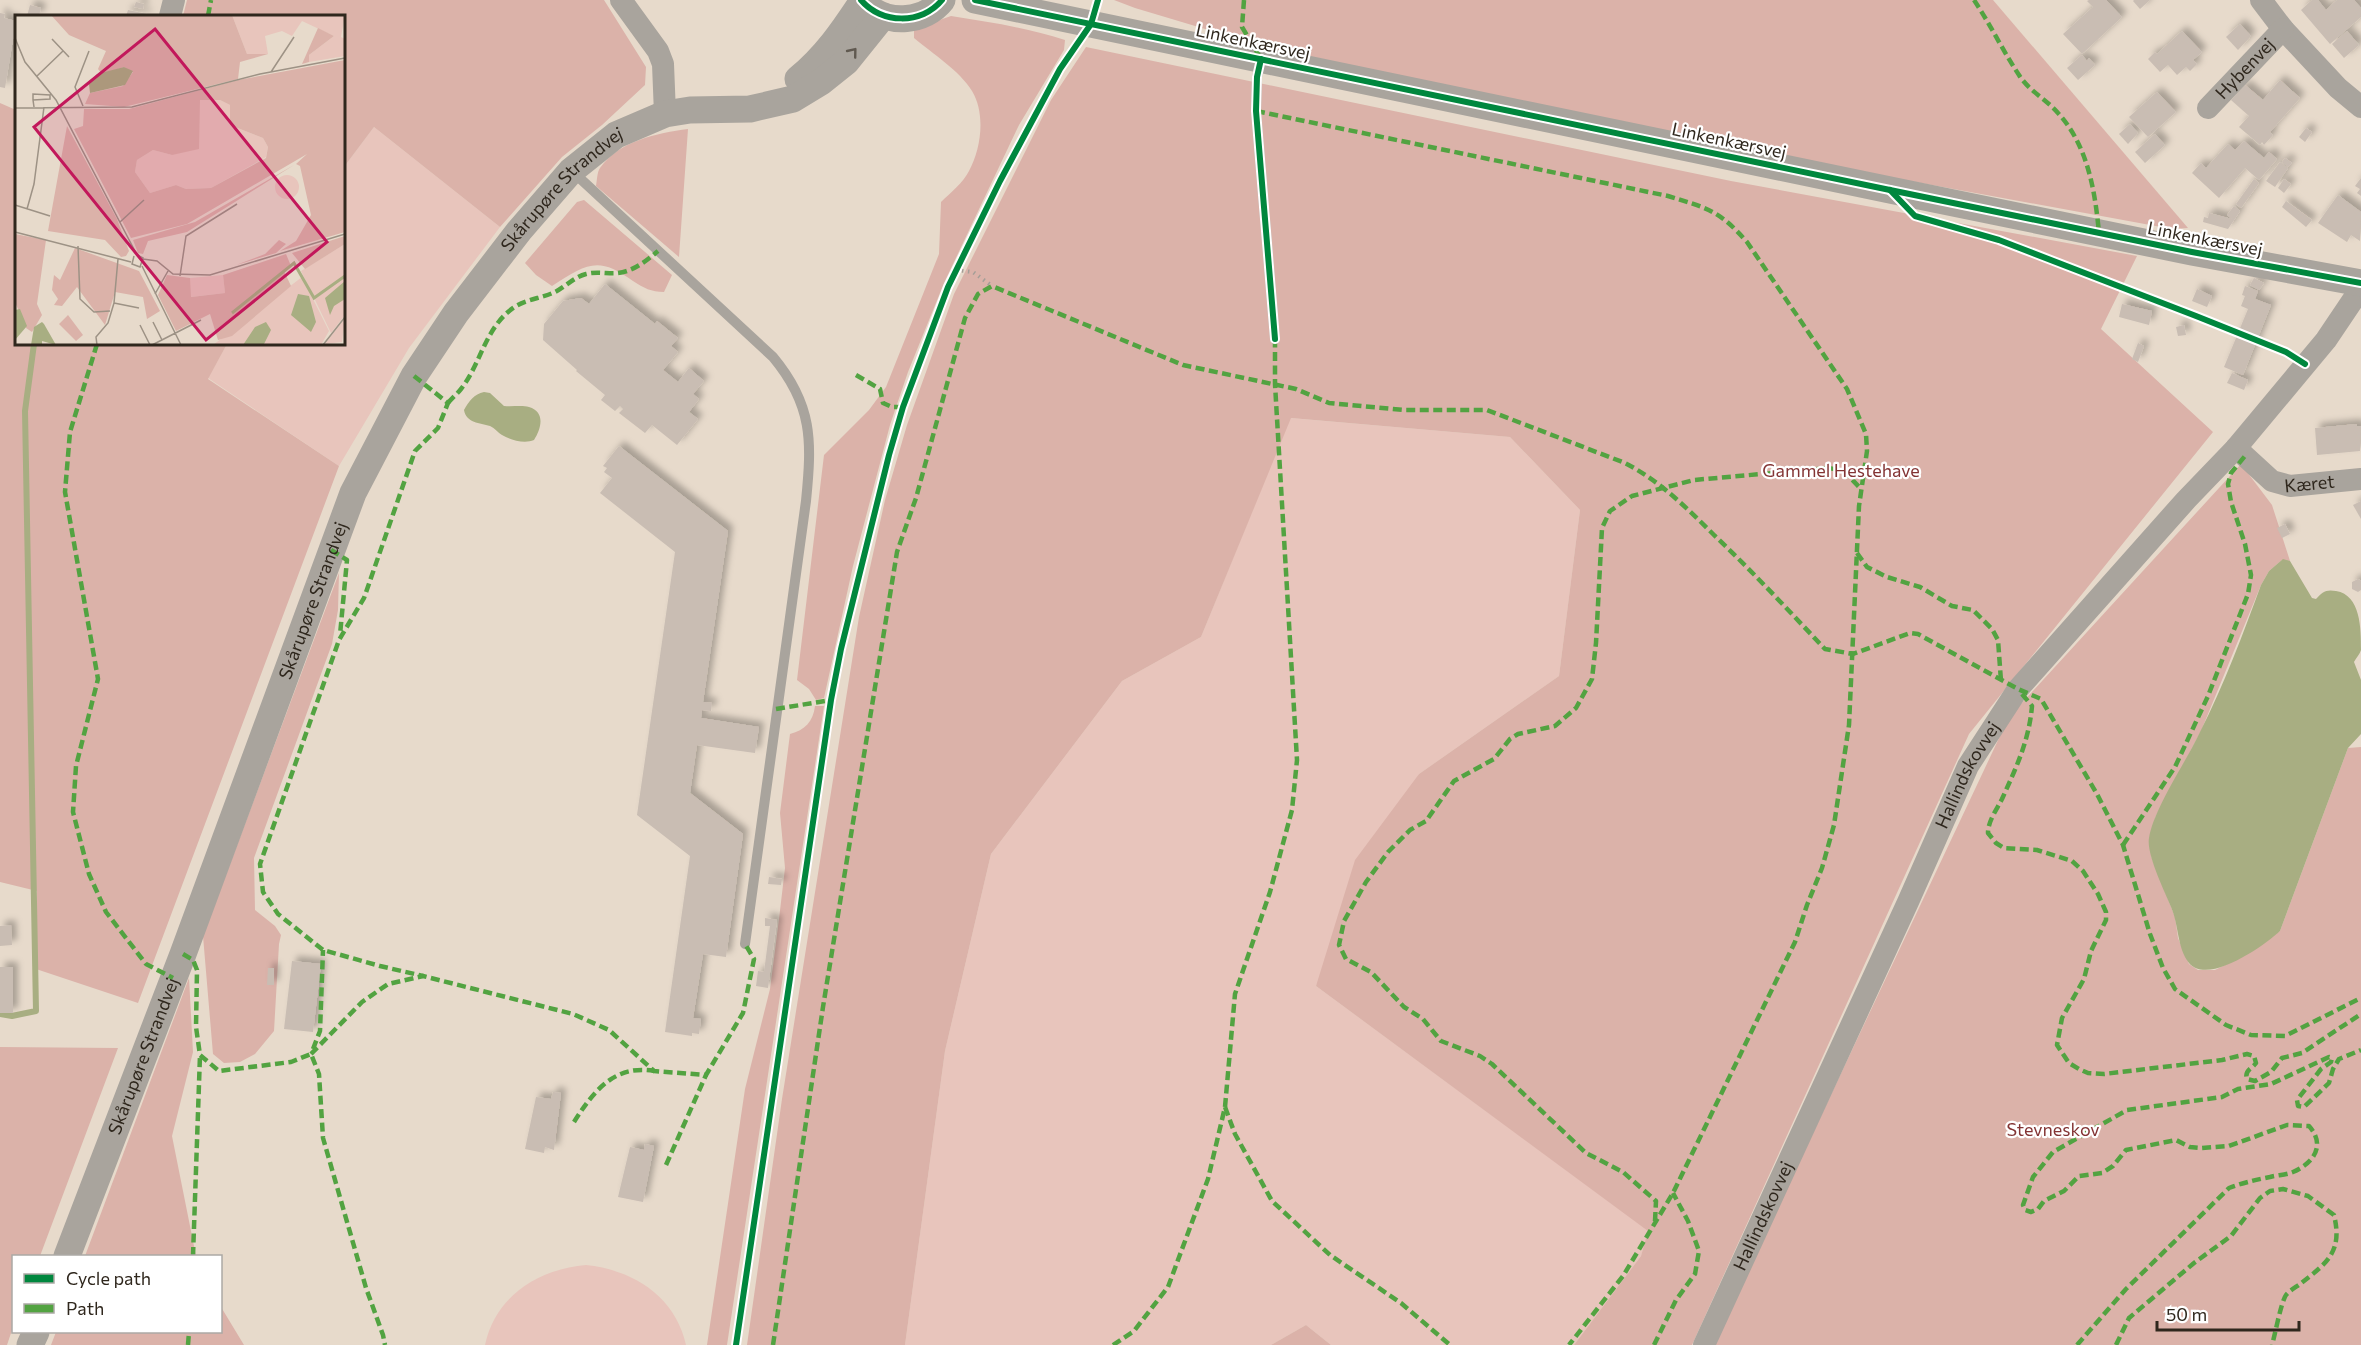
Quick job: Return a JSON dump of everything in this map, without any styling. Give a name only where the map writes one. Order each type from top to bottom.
[{"type":"street","points":[[171,15],[174,0]]},
{"type":"street","points":[[621,0],[658,51],[663,64],[665,114]]},
{"type":"street","points":[[868,6],[907,19],[929,11],[942,0]]},
{"type":"street","name":"Linkenkærsvej","points":[[975,0],[1925,198],[2361,286]]},
{"type":"street","name":"Linkenkærsvej","points":[[1032,0],[1091,24]]},
{"type":"street","name":"Hybenvej","points":[[2267,2],[2283,29],[2338,88],[2361,107]]},
{"type":"street","name":"Skårupøre Strandvej","points":[[68,1255],[183,954],[353,493],[414,376],[456,313],[519,231],[571,171],[616,135],[665,114],[690,110],[750,109],[794,82],[815,65],[868,6]]},
{"type":"street","name":"Hybenvej","points":[[2208,108],[2283,29]]},
{"type":"street","name":"Hallindskovvej","points":[[1704,1345],[1908,902],[1968,766],[2018,689],[2186,500],[2236,448],[2326,340],[2361,286]]},
{"type":"street","name":"Kæret","points":[[2236,448],[2272,481],[2290,486],[2361,479]]},
{"type":"lane","points":[[1261,58],[1257,77],[1256,111],[1275,339]]},
{"type":"lane","points":[[571,171],[773,357],[789,376],[809,427],[810,464],[806,501],[745,944]]},
{"type":"path","points":[[952,278],[961,260]]},
{"type":"path","points":[[956,270],[974,272],[992,286]]},
{"type":"shaded area","points":[[374,127],[500,227],[409,348],[339,466],[208,378],[226,345],[345,345],[345,166]]},
{"type":"shaded area","points":[[484,392],[490,393],[504,406],[526,406],[534,409],[540,417],[540,426],[534,440],[526,442],[513,440],[490,426],[467,418],[464,410],[475,396]]},
{"type":"shaded area","points":[[1290,418],[1510,437],[1580,510],[1559,676],[1419,774],[1316,986],[1649,1231],[1641,1256],[1574,1345],[1331,1345],[1306,1325],[1271,1345],[905,1345],[945,1051],[991,854],[1122,681],[1201,637]]},
{"type":"shaded area","points":[[2283,559],[2290,561],[2312,598],[2316,599],[2327,591],[2336,591],[2344,594],[2355,606],[2361,632],[2361,650],[2354,662],[2361,680],[2361,734],[2348,748],[2280,931],[2236,961],[2209,970],[2198,969],[2189,963],[2182,950],[2174,914],[2150,853],[2149,838],[2157,813],[2217,696],[2261,585],[2269,571]]},
{"type":"shaded area","points":[[586,1265],[620,1273],[650,1289],[662,1299],[672,1313],[686,1345],[485,1345],[498,1312],[522,1288],[552,1272]]},
{"type":"green space","points":[[187,0],[604,0],[646,67],[645,85],[602,125],[562,157],[500,227],[374,127],[345,166],[345,15],[183,15]]},
{"type":"green space","points":[[1114,0],[1993,0],[2188,228],[2172,229],[1747,151],[1292,55]]},
{"type":"green space","points":[[951,16],[1009,26],[1065,40],[1064,50],[1019,125],[944,283],[908,372],[890,425],[853,566],[824,698],[816,700],[809,689],[797,680],[824,455],[869,410],[886,387],[939,254],[941,202],[966,175],[979,142],[979,110],[967,83],[914,38],[914,29]]},
{"type":"green space","name":"Gammel Hestehave","points":[[1086,47],[1731,181],[2137,256],[2101,329],[2213,432],[1969,734],[1692,1345],[1574,1345],[1641,1256],[1648,1231],[1316,986],[1355,860],[1419,774],[1559,676],[1580,510],[1510,437],[1291,418],[1201,637],[1122,681],[991,854],[945,1051],[905,1345],[747,1345],[782,1099],[859,617],[885,500],[907,425],[954,294],[1051,100]]},
{"type":"green space","points":[[0,103],[15,110],[15,345],[226,345],[208,379],[339,466],[138,1003],[33,968],[37,891],[0,882]]},
{"type":"green space","points":[[688,129],[679,257],[596,186],[600,168],[617,151],[652,136]]},
{"type":"green space","points":[[584,200],[672,275],[664,292],[648,289],[621,273],[601,265],[583,268],[552,286],[536,275],[525,263],[577,202]]},
{"type":"green space","name":"Stevneskov","points":[[2241,464],[2272,505],[2290,561],[2282,560],[2269,571],[2261,585],[2201,731],[2155,818],[2151,856],[2175,917],[2178,938],[2189,964],[2198,970],[2215,970],[2241,957],[2280,931],[2348,748],[2361,747],[2361,1345],[1713,1345],[2009,717]]},
{"type":"green space","points":[[339,573],[338,610],[332,644],[254,858],[255,910],[275,926],[281,935],[274,1031],[255,1054],[240,1062],[224,1063],[213,1054],[203,936]]},
{"type":"green space","points":[[815,706],[824,706],[727,1345],[707,1345],[745,1089],[770,989],[785,868],[780,813],[790,734],[807,724]]},
{"type":"green space","points":[[189,978],[193,1052],[172,1136],[196,1255],[85,1255]]},
{"type":"green space","points":[[0,1047],[118,1048],[40,1255],[12,1255],[12,1330],[7,1345],[0,1345]]},
{"type":"green space","points":[[222,1309],[244,1345],[51,1345],[56,1333],[222,1333]]},
{"type":"green space","points":[[1306,1325],[1331,1345],[1271,1345]]},
{"type":"building","points":[[2106,0],[2122,17],[2082,54],[2063,34],[2093,7],[2087,1]]},
{"type":"building","points":[[2134,0],[2150,0],[2140,9]]},
{"type":"building","points":[[2312,0],[2318,0],[2326,10],[2337,0],[2354,0],[2361,8],[2361,17],[2330,44],[2301,10]]},
{"type":"building","points":[[136,2],[144,4],[143,9],[134,7]]},
{"type":"building","points":[[30,5],[41,8],[39,15],[27,15]]},
{"type":"building","points":[[128,10],[147,14],[147,15],[126,15]]},
{"type":"building","points":[[0,13],[5,14],[4,18],[15,21],[15,27],[5,88],[0,87]]},
{"type":"building","points":[[2240,24],[2251,36],[2238,50],[2226,37]]},
{"type":"building","points":[[2182,31],[2202,52],[2193,60],[2197,64],[2190,71],[2186,67],[2177,75],[2168,65],[2160,72],[2148,59],[2155,52],[2157,54]]},
{"type":"building","points":[[2347,31],[2359,45],[2344,58],[2332,44]]},
{"type":"building","points":[[2082,55],[2087,61],[2089,58],[2095,65],[2078,80],[2067,68]]},
{"type":"building","points":[[2280,80],[2300,98],[2270,132],[2273,135],[2264,145],[2262,142],[2260,145],[2239,127],[2249,116],[2231,100],[2245,85],[2263,100]]},
{"type":"building","points":[[2157,92],[2176,112],[2148,137],[2129,117]]},
{"type":"building","points":[[2130,124],[2138,133],[2128,144],[2119,134]]},
{"type":"building","points":[[2306,128],[2312,132],[2305,142],[2299,137]]},
{"type":"building","points":[[2155,134],[2165,145],[2145,163],[2135,152]]},
{"type":"building","points":[[2244,141],[2264,158],[2269,152],[2277,159],[2259,180],[2245,168],[2219,198],[2192,173],[2201,163],[2206,168],[2228,144],[2235,150]]},
{"type":"building","points":[[2285,158],[2292,163],[2288,167],[2282,162]]},
{"type":"building","points":[[2280,162],[2288,168],[2275,187],[2266,181]]},
{"type":"building","points":[[2361,178],[2361,196],[2357,193],[2360,189],[2355,186]]},
{"type":"building","points":[[2254,179],[2259,183],[2241,208],[2236,204]]},
{"type":"building","points":[[2284,179],[2291,184],[2284,193],[2278,188]]},
{"type":"building","points":[[2338,195],[2361,212],[2360,241],[2351,235],[2347,242],[2318,223]]},
{"type":"building","points":[[2286,201],[2312,220],[2306,227],[2282,207]]},
{"type":"building","points":[[2234,206],[2240,211],[2228,229],[2203,222],[2204,217],[2208,218],[2209,213],[2232,219],[2227,215]]},
{"type":"building","points":[[2254,278],[2264,283],[2259,290],[2250,285]]},
{"type":"building","points":[[605,284],[655,324],[657,321],[678,338],[671,346],[678,352],[663,370],[678,382],[689,368],[704,381],[693,394],[699,399],[689,412],[698,419],[677,445],[652,425],[645,433],[619,413],[623,409],[620,406],[615,411],[601,400],[605,395],[543,340],[544,324],[563,301],[581,298],[589,304]]},
{"type":"building","points":[[2245,286],[2258,291],[2255,299],[2271,305],[2243,375],[2224,367],[2248,309],[2241,306],[2245,296],[2242,295]]},
{"type":"building","points":[[2197,289],[2212,296],[2207,307],[2192,301]]},
{"type":"building","points":[[2122,304],[2152,311],[2149,325],[2119,317]]},
{"type":"building","points":[[2184,325],[2186,335],[2178,336],[2176,327]]},
{"type":"building","points":[[2138,343],[2144,346],[2138,362],[2132,359]]},
{"type":"building","points":[[2232,373],[2248,380],[2244,390],[2227,383]]},
{"type":"building","points":[[2357,424],[2361,426],[2360,451],[2317,455],[2315,428]]},
{"type":"building","points":[[619,446],[728,531],[703,702],[712,703],[711,711],[702,710],[701,718],[759,727],[755,753],[697,745],[690,793],[743,834],[726,957],[703,954],[693,1018],[701,1019],[699,1034],[692,1033],[692,1036],[665,1032],[690,856],[637,815],[675,552],[600,493],[612,478],[604,472],[607,468],[603,466]]},
{"type":"building","points":[[2361,501],[2361,519],[2353,505]]},
{"type":"building","points":[[2285,524],[2290,534],[2282,538],[2277,528]]},
{"type":"building","points":[[2358,579],[2361,581],[2361,590],[2358,592],[2352,589],[2352,582]]},
{"type":"building","points":[[769,877],[782,879],[781,885],[768,884]]},
{"type":"building","points":[[765,918],[777,920],[768,988],[756,986],[758,971],[764,972],[770,926],[765,926]]},
{"type":"building","points":[[11,925],[12,945],[0,946],[0,926]]},
{"type":"building","points":[[292,961],[321,964],[313,1032],[284,1029]]},
{"type":"building","points":[[0,967],[13,967],[13,1013],[0,1013]]},
{"type":"building","points":[[268,968],[274,968],[274,985],[267,985]]},
{"type":"building","points":[[553,1092],[561,1093],[554,1150],[545,1147],[544,1153],[525,1149],[536,1097],[551,1099]]},
{"type":"building","points":[[645,1144],[654,1146],[643,1202],[618,1197],[630,1147],[644,1150]]},
{"type":"waterway","points":[[0,1014],[12,1016],[36,1011],[25,411],[34,345]]},
{"type":"marked path","points":[[208,15],[211,0]]},
{"type":"marked path","points":[[1244,0],[1242,27],[1261,59]]},
{"type":"marked path","points":[[1974,0],[2023,81],[2058,113],[2076,140],[2083,154],[2092,185],[2099,233]]},
{"type":"marked path","points":[[1256,111],[1668,196],[1712,212],[1728,223],[1747,242],[1847,389],[1866,434],[1867,451],[1859,506],[1849,725],[1834,825],[1822,868],[1795,942],[1673,1193],[1623,1276],[1569,1345]]},
{"type":"marked path","points":[[448,403],[468,379],[497,324],[516,306],[555,292],[586,274],[618,273],[635,268],[658,251]]},
{"type":"marked path","points":[[773,1345],[823,1007],[897,552],[916,498],[965,318],[978,294],[992,286],[1183,365],[1296,389],[1329,403],[1404,410],[1487,410],[1625,463],[1650,478],[1684,506],[1825,649],[1853,654],[1910,633],[1918,634],[2018,689],[2041,699],[2097,794],[2123,845],[2150,934],[2163,968],[2175,989],[2226,1025],[2251,1035],[2285,1036],[2361,998]]},
{"type":"marked path","points":[[1113,1345],[1134,1331],[1168,1287],[1208,1179],[1225,1107],[1235,994],[1270,892],[1292,810],[1297,760],[1275,384],[1275,339]]},
{"type":"marked path","points":[[97,345],[70,432],[65,492],[98,679],[76,766],[73,812],[89,874],[106,912],[146,964],[173,978]]},
{"type":"marked path","points":[[856,375],[880,389],[883,403],[892,407],[903,407]]},
{"type":"marked path","points":[[414,376],[448,403],[438,428],[415,451],[364,598],[339,640],[260,864],[263,892],[278,914],[323,950],[423,976]]},
{"type":"marked path","points":[[2123,845],[2175,767],[2208,696],[2248,594],[2251,575],[2228,484],[2231,473],[2245,456]]},
{"type":"marked path","points":[[1655,1221],[1656,1201],[1623,1172],[1586,1153],[1492,1064],[1480,1056],[1441,1041],[1423,1019],[1404,1007],[1371,972],[1346,959],[1339,945],[1344,921],[1366,882],[1388,852],[1410,830],[1426,821],[1454,781],[1494,759],[1510,739],[1518,734],[1555,726],[1576,708],[1592,679],[1602,528],[1610,511],[1632,496],[1694,480],[1829,468],[1844,471],[1861,489]]},
{"type":"marked path","points":[[331,550],[347,560],[340,635]]},
{"type":"marked path","points":[[1857,553],[1867,567],[1887,577],[1920,587],[1952,606],[1973,610],[1992,629],[1998,640],[2001,681]]},
{"type":"marked path","points":[[2022,694],[2032,706],[2028,731],[2017,765],[1991,820],[1988,833],[1996,843],[2004,848],[2037,850],[2072,861],[2083,871],[2098,894],[2106,912],[2106,920],[2091,951],[2084,979],[2062,1018],[2057,1045],[2069,1063],[2088,1073],[2104,1074],[2222,1060],[2247,1054],[2254,1056],[2256,1063],[2246,1076],[2247,1079],[2255,1081],[2271,1072],[2282,1058],[2302,1053],[2361,1014]]},
{"type":"marked path","points":[[776,709],[831,700]]},
{"type":"marked path","points":[[311,1054],[362,1002],[388,984],[423,976],[573,1014],[609,1030],[654,1071],[706,1075],[743,1013],[754,959],[745,944]]},
{"type":"marked path","points":[[313,1049],[320,1031],[323,950]]},
{"type":"marked path","points":[[183,954],[193,960],[197,970],[196,1027],[200,1055],[219,1071],[291,1062],[311,1054],[319,1074],[323,1138],[366,1288],[385,1345]]},
{"type":"marked path","points":[[2077,1345],[2126,1289],[2229,1188],[2290,1173],[2300,1168],[2312,1158],[2317,1147],[2317,1140],[2309,1126],[2287,1125],[2229,1146],[2190,1147],[2176,1140],[2126,1150],[2113,1166],[2102,1173],[2079,1176],[2064,1191],[2044,1201],[2038,1209],[2031,1212],[2025,1210],[2023,1205],[2033,1177],[2053,1152],[2127,1110],[2222,1097],[2238,1089],[2271,1084],[2329,1057],[2332,1058],[2297,1100],[2298,1106],[2304,1107],[2329,1083],[2339,1059],[2361,1050]]},
{"type":"marked path","points":[[193,1255],[200,1055]]},
{"type":"marked path","points":[[574,1122],[597,1091],[616,1076],[640,1070],[654,1071]]},
{"type":"marked path","points":[[666,1165],[706,1075]]},
{"type":"marked path","points":[[1225,1107],[1235,1134],[1272,1201],[1330,1255],[1401,1303],[1450,1345]]},
{"type":"marked path","points":[[2116,1345],[2129,1318],[2194,1263],[2231,1236],[2260,1198],[2270,1191],[2283,1189],[2308,1196],[2334,1215],[2336,1238],[2334,1248],[2325,1263],[2286,1295],[2272,1345]]},
{"type":"marked path","points":[[1654,1345],[1676,1300],[1695,1274],[1699,1251],[1688,1221],[1673,1193]]},
{"type":"marked path","points":[[188,1345],[189,1333]]},
{"type":"cycle path","points":[[861,0],[879,14],[902,18],[924,14],[942,0]]},
{"type":"cycle path","points":[[975,0],[2192,252],[2361,283]]},
{"type":"cycle path","points":[[736,1345],[831,700],[841,649],[889,455],[903,407],[948,287],[1000,181],[1060,69],[1091,24],[1098,0]]},
{"type":"cycle path","points":[[1261,59],[1257,77],[1256,111],[1275,339]]},
{"type":"cycle path","points":[[1890,190],[1915,216],[1999,240],[2286,352],[2305,364]]}]
